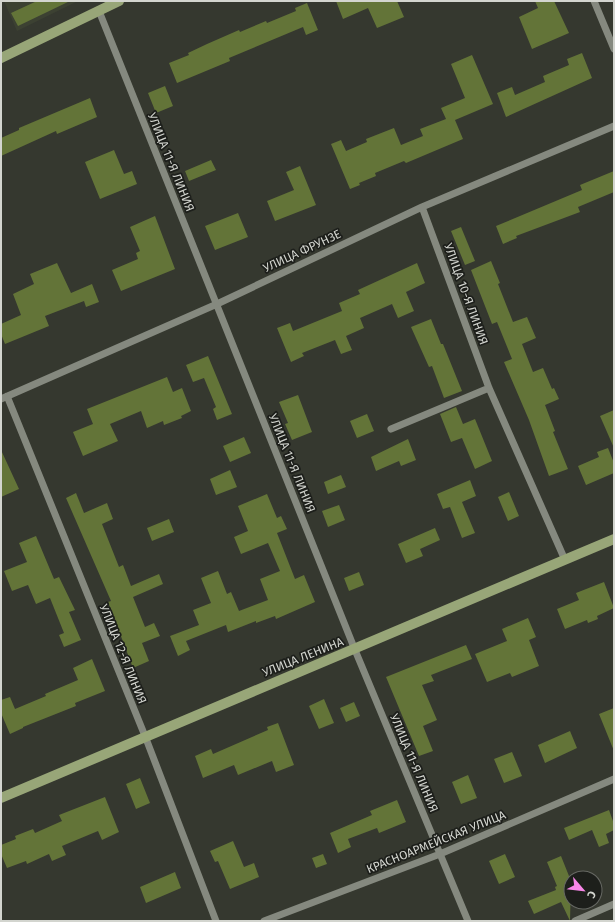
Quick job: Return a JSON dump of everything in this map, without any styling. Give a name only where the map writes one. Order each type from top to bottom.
[{"type":"main road","points":[[1,58],[119,1]]},
{"type":"main road","name":"УЛИЦА ЛЕНИНА","points":[[1,798],[614,539]]},
{"type":"street","points":[[594,1],[614,49]]},
{"type":"street","name":"УЛИЦА 11-Я ЛИНИЯ","points":[[99,11],[354,650],[468,921]]},
{"type":"street","name":"УЛИЦА ФРУНЗЕ","points":[[4,398],[217,304],[422,207],[614,126]]},
{"type":"street","name":"УЛИЦА 10-Я ЛИНИЯ","points":[[422,207],[489,388],[565,560]]},
{"type":"street","points":[[391,429],[489,388]]},
{"type":"street","name":"УЛИЦА 12-Я ЛИНИЯ","points":[[4,398],[145,736],[216,921]]},
{"type":"street","name":"КРАСНОАРМЕЙСКАЯ УЛИЦА","points":[[264,921],[440,854],[614,779]]},
{"type":"street","points":[[574,921],[614,904]]},
{"type":"shaded area","points":[[4,1],[78,1],[17,31]]},
{"type":"building","points":[[37,1],[70,1],[18,26],[11,13]]},
{"type":"building","points":[[336,1],[397,1],[404,17],[377,28],[368,8],[343,19]]},
{"type":"building","points":[[535,1],[554,1],[569,33],[532,49],[519,17],[538,8]]},
{"type":"building","points":[[307,3],[318,30],[306,35],[303,27],[229,58],[230,61],[177,83],[169,63],[189,55],[188,53],[239,30],[240,32],[266,21],[267,23],[296,11],[295,8]]},
{"type":"building","points":[[582,53],[592,78],[506,117],[497,93],[512,87],[515,95],[545,82],[543,76],[569,65],[567,59]]},
{"type":"building","points":[[472,55],[493,104],[455,120],[463,139],[406,163],[404,161],[375,173],[376,176],[359,183],[360,185],[350,189],[331,144],[341,140],[346,151],[367,142],[366,139],[394,128],[401,145],[423,136],[420,129],[446,119],[441,108],[465,98],[451,64]]},
{"type":"building","points":[[165,86],[173,106],[156,113],[148,93]]},
{"type":"building","points":[[90,98],[97,117],[57,134],[56,131],[1,156],[1,138],[19,130],[19,128]]},
{"type":"building","points":[[114,150],[124,174],[132,171],[137,184],[100,199],[85,162]]},
{"type":"building","points":[[211,160],[216,170],[189,181],[185,171]]},
{"type":"building","points":[[300,166],[316,205],[275,221],[267,201],[294,190],[286,172]]},
{"type":"building","points":[[614,171],[614,192],[578,207],[580,212],[516,236],[517,238],[503,244],[496,226],[582,190],[580,185]]},
{"type":"building","points":[[238,213],[248,237],[215,250],[205,226]]},
{"type":"building","points":[[155,216],[175,269],[121,291],[112,270],[138,259],[136,253],[140,251],[130,227]]},
{"type":"building","points":[[461,227],[475,261],[465,265],[451,231]]},
{"type":"building","points":[[491,261],[500,283],[498,284],[513,322],[527,317],[536,338],[522,344],[533,372],[543,368],[552,389],[554,388],[559,399],[545,405],[555,431],[553,432],[568,469],[549,476],[529,420],[504,362],[512,359],[497,322],[492,324],[471,270]]},
{"type":"building","points":[[57,263],[71,293],[92,284],[99,302],[86,307],[84,301],[45,316],[49,326],[5,344],[1,334],[1,324],[21,315],[13,294],[34,284],[30,274]]},
{"type":"building","points":[[417,263],[425,283],[406,292],[414,311],[398,318],[392,304],[360,318],[364,328],[346,336],[352,350],[341,354],[335,340],[302,353],[304,356],[291,362],[277,328],[290,323],[293,331],[342,311],[339,303],[360,294],[358,290]]},
{"type":"building","points":[[431,319],[462,391],[444,398],[432,366],[429,367],[411,327]]},
{"type":"building","points":[[208,356],[232,414],[217,420],[213,409],[216,407],[204,378],[193,382],[186,365]]},
{"type":"building","points":[[167,377],[173,392],[182,388],[191,411],[181,416],[182,418],[164,425],[163,421],[147,428],[141,411],[110,424],[118,441],[83,456],[73,432],[93,424],[87,409]]},
{"type":"building","points":[[298,395],[312,432],[292,440],[285,424],[288,423],[279,402]]},
{"type":"building","points":[[456,407],[463,424],[475,419],[492,461],[475,469],[462,438],[451,442],[440,414]]},
{"type":"building","points":[[614,410],[614,448],[600,416]]},
{"type":"building","points":[[367,414],[374,431],[357,438],[350,421]]},
{"type":"building","points":[[244,437],[251,453],[230,462],[223,446]]},
{"type":"building","points":[[408,439],[416,460],[401,466],[399,461],[376,471],[371,457]]},
{"type":"building","points":[[608,448],[614,463],[614,473],[586,485],[578,466],[599,457],[597,452]]},
{"type":"building","points":[[1,450],[19,489],[1,497]]},
{"type":"building","points":[[230,470],[237,487],[216,495],[210,479]]},
{"type":"building","points":[[341,475],[346,487],[328,494],[324,482]]},
{"type":"building","points":[[470,480],[476,496],[462,502],[475,533],[462,538],[450,507],[443,509],[437,494]]},
{"type":"building","points":[[509,492],[519,516],[508,521],[498,497]]},
{"type":"building","points":[[76,493],[84,513],[107,503],[113,519],[102,524],[119,567],[123,565],[131,586],[159,574],[163,584],[133,597],[145,627],[154,623],[160,636],[142,643],[149,661],[133,668],[108,602],[111,601],[66,498]]},
{"type":"building","points":[[267,494],[277,518],[281,516],[287,529],[277,533],[295,579],[304,575],[315,602],[276,619],[275,616],[256,623],[256,621],[228,632],[226,625],[186,641],[190,650],[178,656],[170,636],[199,625],[193,610],[211,603],[201,578],[218,571],[227,594],[231,592],[239,611],[268,600],[260,579],[280,571],[268,543],[241,554],[234,537],[248,531],[238,506]]},
{"type":"building","points":[[339,505],[345,520],[328,527],[322,511]]},
{"type":"building","points":[[169,519],[174,532],[152,541],[147,528]]},
{"type":"building","points":[[435,528],[440,540],[420,549],[423,556],[406,563],[398,544]]},
{"type":"building","points":[[36,536],[54,579],[59,577],[75,610],[69,612],[81,640],[64,647],[59,635],[64,633],[50,598],[36,604],[28,585],[12,591],[4,571],[27,562],[19,543]]},
{"type":"building","points":[[359,572],[364,585],[349,591],[344,578]]},
{"type":"building","points":[[604,582],[614,608],[597,616],[598,619],[588,623],[587,620],[565,629],[557,609],[579,600],[576,593]]},
{"type":"building","points":[[528,618],[536,637],[529,640],[539,666],[512,677],[510,673],[487,682],[475,654],[507,641],[502,629]]},
{"type":"building","points":[[466,645],[472,659],[431,675],[434,681],[422,685],[437,720],[423,726],[433,751],[419,756],[386,677]]},
{"type":"building","points":[[92,659],[105,691],[75,703],[76,706],[23,727],[10,734],[1,713],[1,700],[10,697],[15,709],[46,696],[45,694],[78,680],[73,668]]},
{"type":"building","points":[[324,699],[334,723],[319,729],[309,706]]},
{"type":"building","points":[[354,702],[360,716],[346,722],[340,708]]},
{"type":"building","points":[[614,708],[614,751],[599,714]]},
{"type":"building","points":[[278,723],[294,765],[276,772],[272,761],[238,775],[234,765],[203,778],[195,756],[211,749],[213,754],[268,730],[267,727]]},
{"type":"building","points":[[570,731],[577,748],[545,763],[538,745]]},
{"type":"building","points":[[512,752],[522,776],[504,783],[494,759]]},
{"type":"building","points":[[468,775],[477,798],[461,804],[452,782]]},
{"type":"building","points":[[140,778],[150,803],[136,809],[126,784]]},
{"type":"building","points":[[105,797],[119,832],[102,840],[98,831],[62,846],[66,855],[52,861],[49,854],[27,864],[26,861],[7,868],[1,854],[1,845],[16,839],[15,836],[33,829],[35,833],[62,821],[59,815]]},
{"type":"building","points":[[397,800],[406,822],[379,833],[377,828],[348,839],[351,847],[338,853],[330,833],[372,815],[370,811]]},
{"type":"building","points":[[609,810],[614,824],[614,830],[606,834],[609,843],[599,847],[592,830],[569,840],[564,828]]},
{"type":"building","points":[[233,841],[244,867],[254,863],[259,877],[230,889],[218,861],[215,862],[210,851]]},
{"type":"building","points":[[323,854],[327,864],[316,868],[312,858]]},
{"type":"building","points":[[505,854],[515,877],[499,884],[489,861]]},
{"type":"building","points":[[561,856],[567,870],[563,870],[563,906],[561,902],[534,914],[528,901],[556,890],[555,887],[557,886],[547,862]]},
{"type":"building","points":[[175,872],[181,888],[146,903],[140,887]]},
{"type":"building","points":[[565,910],[570,910],[570,921]]}]
